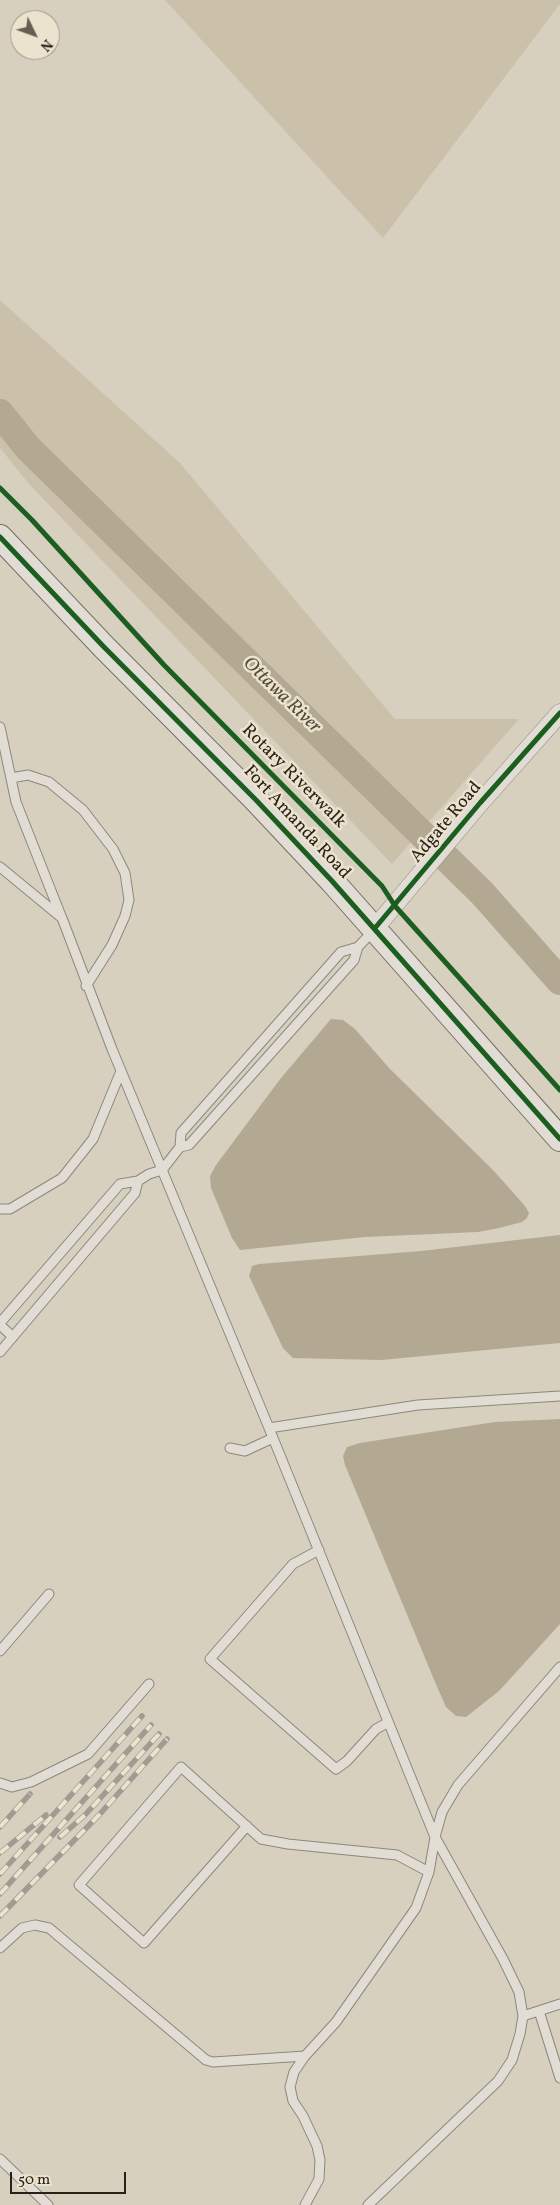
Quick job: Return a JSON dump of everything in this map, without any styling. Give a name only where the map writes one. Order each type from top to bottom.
[{"type":"street","name":"Fort Amanda Road","points":[[0,537],[103,646],[256,800],[376,928],[560,1139]]},
{"type":"street","name":"Adgate Road","points":[[376,928],[480,803],[560,713]]},
{"type":"lane","points":[[0,728],[16,802],[62,918],[86,986],[319,1550],[434,1837],[503,1959],[519,1992],[523,2016],[520,2034],[512,2060],[498,2082],[368,2205]]},
{"type":"lane","points":[[11,778],[28,775],[49,782],[83,810],[112,849],[125,873],[129,900],[125,916],[112,946],[86,986]]},
{"type":"lane","points":[[0,867],[62,918]]},
{"type":"lane","points":[[180,1147],[189,1145],[354,960],[358,947],[376,928]]},
{"type":"lane","points":[[13,1337],[0,1324],[120,1184],[138,1181],[149,1174],[162,1170],[180,1147],[181,1132],[187,1125],[341,952],[358,947]]},
{"type":"lane","points":[[0,1209],[10,1209],[62,1178],[94,1139],[121,1070]]},
{"type":"lane","points":[[0,1352],[135,1193],[138,1181]]},
{"type":"lane","points":[[269,1428],[418,1405],[560,1396]]},
{"type":"lane","points":[[230,1448],[244,1451],[273,1438]]},
{"type":"lane","points":[[319,1550],[293,1564],[210,1659],[336,1769],[347,1761],[376,1730],[388,1723]]},
{"type":"lane","points":[[0,1651],[49,1594]]},
{"type":"lane","points":[[306,2205],[319,2179],[320,2160],[303,2116],[293,2100],[290,2087],[294,2072],[305,2056],[336,2022],[416,1908],[429,1872],[434,1837],[442,1812],[458,1785],[560,1666]]},
{"type":"lane","points":[[0,1782],[12,1787],[31,1782],[88,1754],[149,1684]]},
{"type":"lane","points":[[247,1826],[144,1943],[79,1884],[180,1767],[247,1826],[261,1839],[288,1844],[398,1855],[429,1872]]},
{"type":"lane","points":[[0,1948],[22,1928],[35,1925],[49,1928],[206,2060],[213,2062],[305,2056]]},
{"type":"lane","points":[[523,2016],[560,2004]]},
{"type":"lane","points":[[539,2011],[560,2078]]},
{"type":"lane","points":[[0,2159],[48,2205]]},
{"type":"shaded area","points":[[165,0],[560,0],[560,4],[383,238]]},
{"type":"shaded area","points":[[0,300],[180,463],[395,719],[519,719],[392,864],[30,485],[0,448]]},
{"type":"shaded area","points":[[331,1019],[343,1020],[355,1029],[389,1068],[494,1171],[525,1206],[529,1213],[527,1218],[522,1222],[478,1232],[365,1237],[240,1250],[232,1238],[211,1188],[210,1176],[216,1165],[281,1078]]},
{"type":"shaded area","points":[[560,1235],[560,1343],[381,1360],[293,1358],[283,1348],[249,1276],[252,1266],[259,1264],[421,1251]]},
{"type":"shaded area","points":[[560,1419],[560,1624],[499,1691],[466,1717],[456,1716],[446,1707],[435,1682],[345,1465],[343,1456],[347,1447],[360,1443],[495,1422]]},
{"type":"waterway","name":"Ottawa River","points":[[0,413],[28,448],[482,893],[560,981]]},
{"type":"railway","points":[[0,1874],[142,1716]]},
{"type":"railway","points":[[0,1894],[151,1725]]},
{"type":"railway","points":[[60,1837],[85,1815],[159,1734]]},
{"type":"railway","points":[[0,1916],[99,1815],[167,1739]]},
{"type":"railway","points":[[0,1827],[30,1794]]},
{"type":"railway","points":[[0,1853],[46,1815]]},
{"type":"cycle path","name":"Rotary Riverwalk","points":[[0,488],[32,520],[164,665],[382,886],[395,906],[560,1090]]},
{"type":"cycle path","points":[[0,537],[103,646],[256,800],[332,881],[560,1139]]},
{"type":"cycle path","points":[[375,928],[480,803],[560,713]]}]
